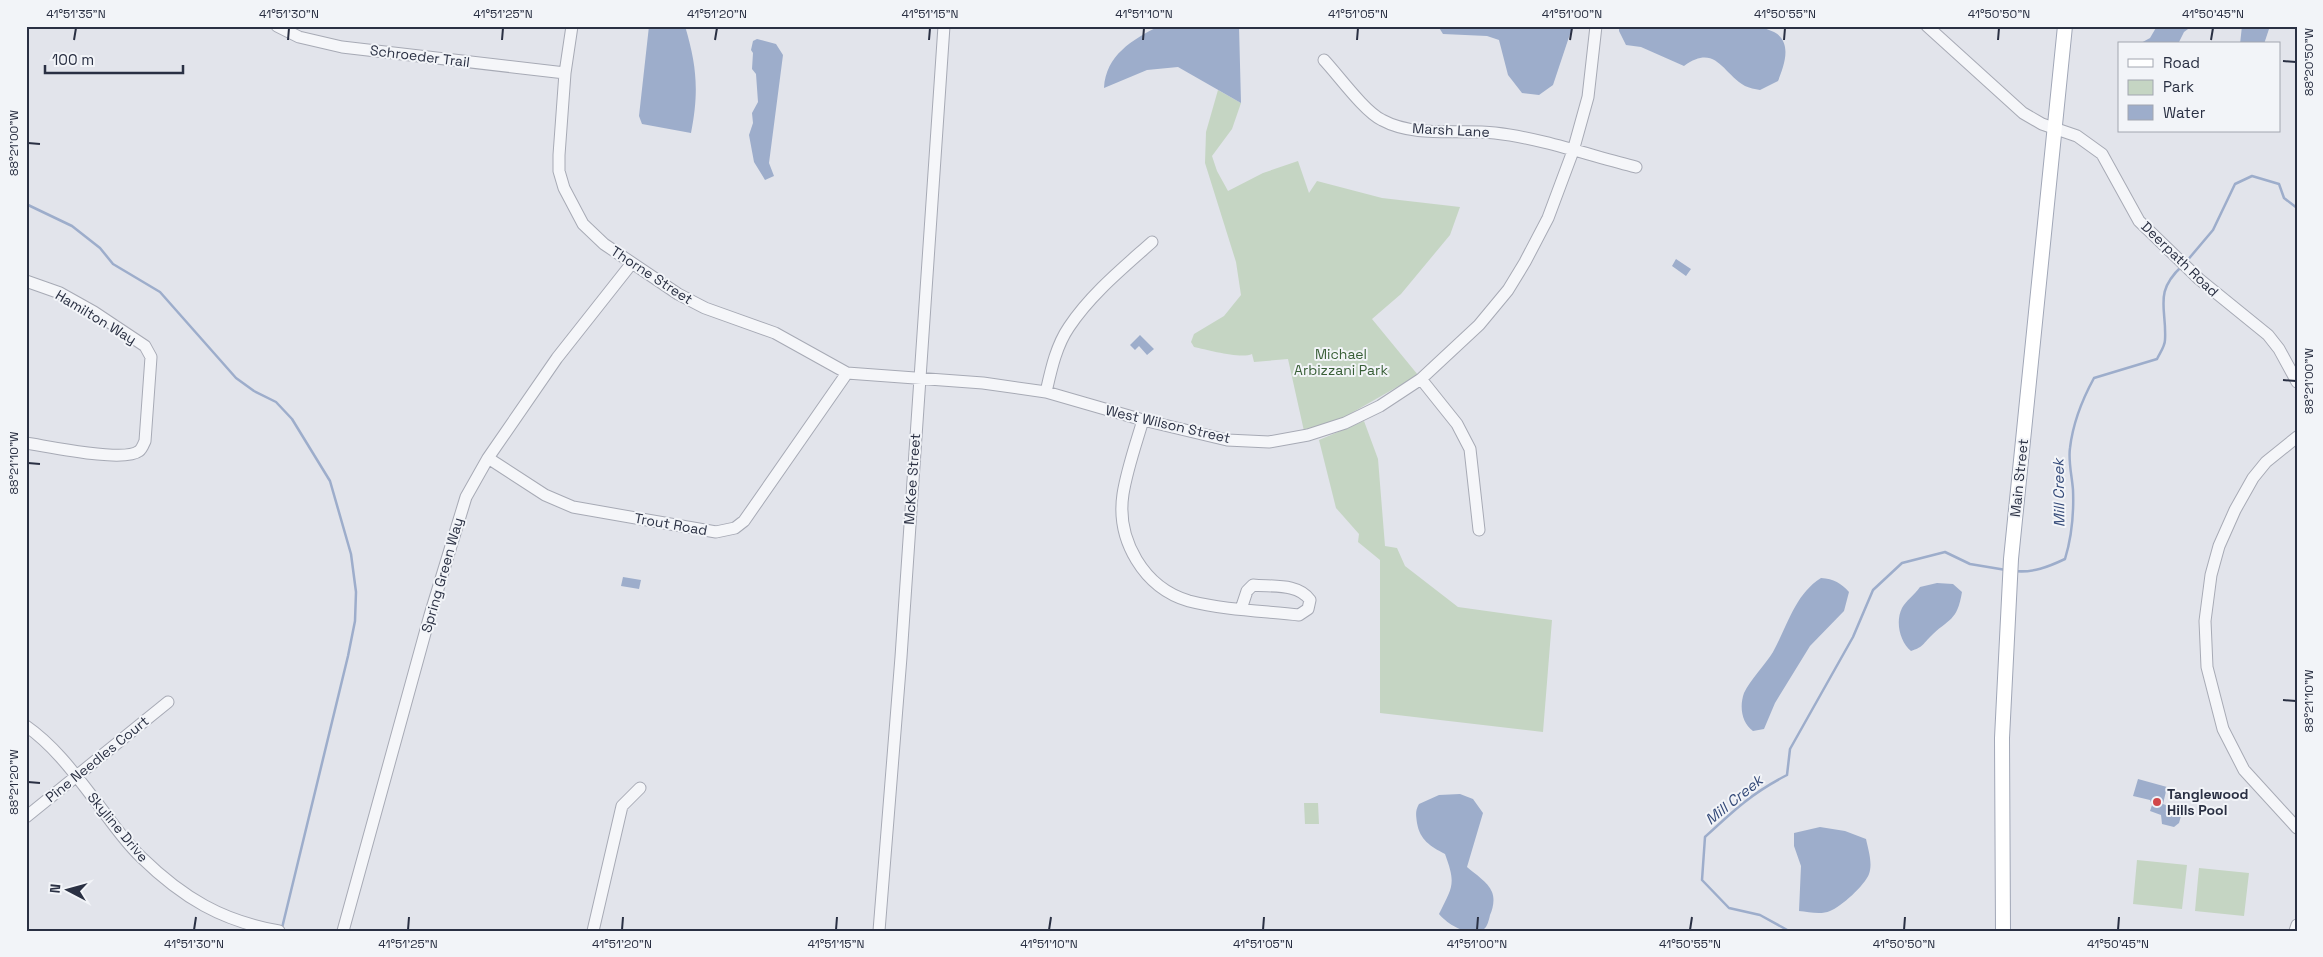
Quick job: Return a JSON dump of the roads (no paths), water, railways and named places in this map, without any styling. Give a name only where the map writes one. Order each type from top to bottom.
[{"type":"main road","name":"Main Street","points":[[2003,931],[2002,738],[2011,559],[2064,26]]},
{"type":"street","name":"Schroeder Trail","points":[[277,26],[299,37],[342,47],[565,73]]},
{"type":"street","name":"Thorne Street","points":[[572,26],[565,73],[559,171],[564,188],[583,224],[604,244],[692,302],[775,333],[847,373],[918,377]]},
{"type":"street","name":"McKee Street","points":[[879,931],[944,26]]},
{"type":"street","name":"West Wilson Street","points":[[918,377],[983,383],[1046,392],[1143,420],[1227,440],[1269,442],[1289,439],[1345,423],[1380,406],[1421,379],[1479,325],[1508,290],[1525,262],[1548,218],[1573,151],[1588,96],[1596,26]]},
{"type":"street","name":"Deerpath Road","points":[[1927,26],[2023,113],[2042,124],[2078,136],[2102,154],[2139,221],[2199,279],[2268,335],[2279,349],[2297,382]]},
{"type":"street","name":"Marsh Lane","points":[[1324,60],[1370,111],[1391,124],[1425,130],[1496,133],[1636,167]]},
{"type":"street","points":[[1046,392],[1055,356],[1068,328],[1090,299],[1152,242]]},
{"type":"street","name":"Spring Green Way","points":[[343,931],[457,523],[466,497],[488,458],[557,358],[632,263]]},
{"type":"street","name":"Hamilton Way","points":[[26,281],[60,294],[94,312],[145,346],[150,357],[145,441],[139,451],[125,455],[106,455],[26,443]]},
{"type":"street","name":"Trout Road","points":[[488,458],[545,495],[573,507],[704,530],[726,530],[744,521],[847,373]]},
{"type":"street","points":[[1421,379],[1457,424],[1470,449],[1479,530]]},
{"type":"street","points":[[1143,420],[1123,494],[1122,527],[1132,552],[1146,573],[1165,590],[1189,601],[1242,609],[1299,616],[1308,609],[1310,600],[1305,593],[1295,588],[1253,585],[1247,591],[1242,609]]},
{"type":"street","points":[[2297,437],[2266,462],[2253,478],[2235,510],[2219,546],[2213,568],[2205,621],[2207,667],[2223,729],[2244,770],[2297,828]]},
{"type":"street","name":"Pine Needles Court","points":[[26,817],[168,702]]},
{"type":"street","name":"Skyline Drive","points":[[26,726],[41,736],[76,776],[140,857],[186,896],[220,915],[279,931]]},
{"type":"street","points":[[593,931],[622,806],[640,788]]},
{"type":"street","points":[[2295,931],[2297,925]]},
{"type":"water","points":[[649,26],[685,26],[696,79],[694,118],[691,133],[642,124],[639,116]]},
{"type":"water","points":[[1159,26],[1239,26],[1241,103],[1178,67],[1147,70],[1104,88],[1110,66],[1122,50],[1139,37]]},
{"type":"water","points":[[1438,26],[1571,26],[1572,28],[1553,85],[1539,95],[1522,93],[1508,75],[1499,40],[1487,36],[1443,34]]},
{"type":"water","points":[[1619,26],[1759,26],[1780,36],[1785,48],[1783,68],[1778,81],[1760,90],[1754,89],[1745,86],[1718,62],[1711,59],[1695,60],[1684,66],[1641,47],[1626,45],[1619,31]]},
{"type":"water","points":[[2157,26],[2192,26],[2184,32],[2179,42],[2143,42],[2150,38]]},
{"type":"water","points":[[2242,26],[2270,26],[2265,42],[2240,42]]},
{"type":"water","points":[[757,39],[776,44],[783,55],[769,163],[774,176],[765,180],[754,162],[749,135],[753,123],[752,113],[758,102],[756,74],[752,69],[753,53],[751,50],[753,41]]},
{"type":"water","points":[[1676,259],[1691,269],[1686,276],[1672,266]]},
{"type":"water","points":[[1140,335],[1154,349],[1147,355],[1139,346],[1135,350],[1130,345]]},
{"type":"water","points":[[623,577],[641,580],[639,589],[621,586]]},
{"type":"water","points":[[1821,578],[1837,582],[1849,592],[1844,611],[1810,646],[1775,703],[1764,729],[1753,731],[1746,724],[1742,714],[1744,693],[1773,652],[1792,612],[1804,593]]},
{"type":"water","points":[[1937,583],[1953,584],[1962,592],[1958,609],[1951,619],[1922,646],[1911,651],[1901,637],[1900,613],[1905,603],[1920,587]]},
{"type":"water","name":"Tanglewood Hills Pool","points":[[2138,779],[2167,787],[2163,804],[2179,810],[2181,816],[2179,823],[2174,827],[2162,824],[2161,815],[2150,811],[2152,805],[2150,800],[2133,796]]},
{"type":"water","points":[[1460,794],[1473,799],[1483,813],[1467,867],[1490,888],[1493,895],[1493,907],[1488,923],[1479,932],[1466,931],[1453,926],[1439,914],[1450,891],[1451,872],[1445,854],[1426,842],[1418,829],[1417,823],[1416,811],[1419,804],[1439,795]]},
{"type":"water","points":[[1820,827],[1845,831],[1866,839],[1870,856],[1869,874],[1858,889],[1835,909],[1823,913],[1799,911],[1801,866],[1794,846],[1794,833]]},
{"type":"waterway","name":"Mill Creek","points":[[2186,262],[2213,230],[2235,184],[2252,176],[2279,184],[2284,198],[2297,208]]},
{"type":"waterway","points":[[26,204],[72,226],[100,248],[113,264],[160,292],[236,378],[254,391],[276,402],[292,419],[330,481],[351,554],[356,592],[355,621],[282,928]]},
{"type":"waterway","name":"Mill Creek","points":[[2014,571],[2040,569],[2065,559],[2071,533],[2073,508],[2070,448],[2073,429],[2082,403],[2094,378],[2157,359],[2165,342],[2164,293],[2167,284],[2182,266]]},
{"type":"waterway","name":"Mill Creek","points":[[1789,931],[1760,915],[1729,908],[1702,880],[1705,837],[1744,803],[1764,788],[1787,775],[1790,749],[1853,637],[1873,590],[1902,563],[1945,552],[1970,564],[2006,570]]},
{"type":"place","name":"Tanglewood Hills Pool","points":[[2157,802]]},
{"type":"park label","name":"Michael Arbizzani Park","points":[[1341,362]]}]
